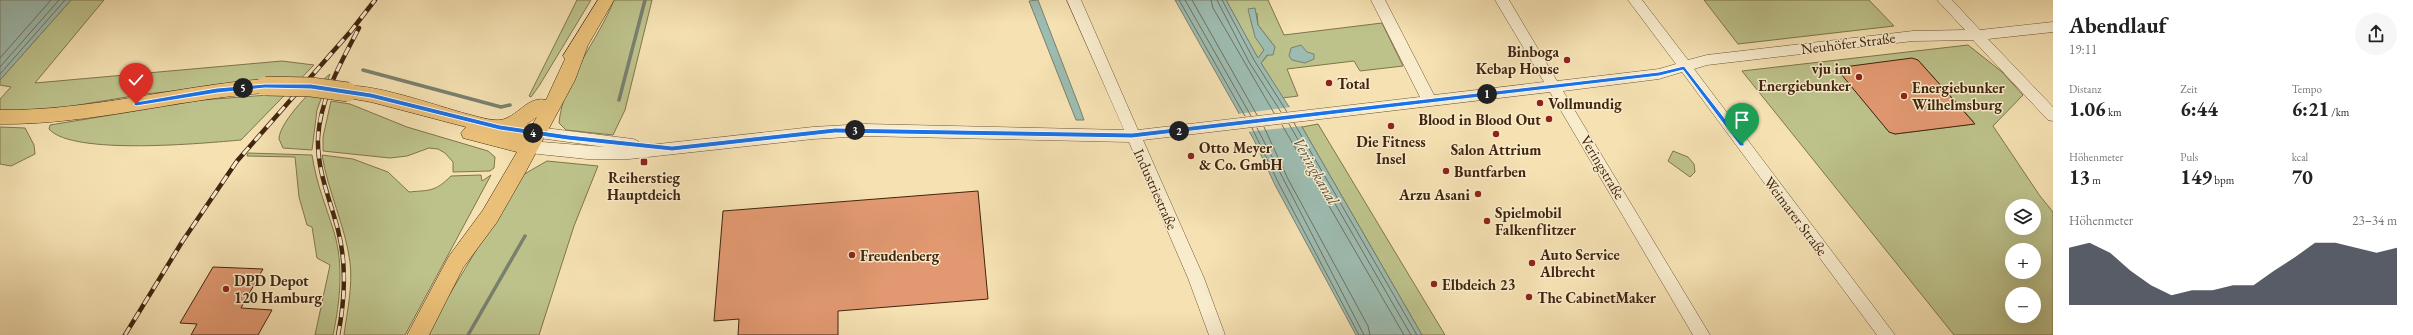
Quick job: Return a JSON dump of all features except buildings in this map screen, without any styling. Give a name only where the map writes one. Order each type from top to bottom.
[{"type":"main road","points":[[418,335],[471,238],[490,216],[527,139],[540,105],[606,0]]},
{"type":"main road","points":[[527,139],[566,80],[579,45]]},
{"type":"main road","name":"Neuhöfer Straße","points":[[0,117],[46,117],[76,114],[188,94],[265,86],[311,86],[371,95],[500,127],[527,139]]},
{"type":"main road","name":"Neuhöfer Straße","points":[[348,92],[421,118],[527,139]]},
{"type":"main road","points":[[500,127],[519,120],[540,105]]},
{"type":"street","name":"Industriestraße","points":[[1074,0],[1132,136],[1196,278],[1217,335]]},
{"type":"street","points":[[1378,0],[1429,100]]},
{"type":"street","name":"Veringstraße","points":[[1502,0],[1702,335]]},
{"type":"street","name":"Weimarer Straße","points":[[1635,0],[1684,68],[1887,335]]},
{"type":"street","points":[[1944,0],[2053,116]]},
{"type":"street","name":"Neuhöfer Straße","points":[[527,139],[608,154],[672,149],[835,131],[1132,136],[1659,74],[1684,68],[1904,44],[1942,35],[1976,35],[2053,27]]},
{"type":"green space","points":[[71,0],[104,0],[35,83],[282,61],[314,65],[241,140],[140,146],[84,143],[62,137],[49,129],[50,125],[202,100],[268,95],[281,80],[145,94],[30,113],[0,112],[0,99],[11,87],[0,85],[0,80]]},
{"type":"green space","points":[[577,0],[591,0],[531,97],[529,96]]},
{"type":"green space","points":[[614,0],[652,0],[625,110],[613,135],[566,130],[559,123],[567,91]]},
{"type":"green space","points":[[1226,0],[1268,0],[1284,35],[1382,23],[1403,66],[1360,71],[1354,61],[1287,69],[1298,96],[1282,98],[1261,63],[1275,47],[1258,25],[1257,13],[1251,21],[1256,37],[1264,50],[1258,59]]},
{"type":"green space","points":[[1704,0],[1869,0],[1894,26],[1738,44]]},
{"type":"green space","points":[[1968,45],[2002,72],[2023,95],[1993,126],[2040,196],[2053,212],[2053,335],[1954,335],[1742,71]],"holes":[[[1918,60],[1973,121],[1973,124],[1895,134],[1889,132],[1838,70],[1838,68]]]},
{"type":"green space","points":[[330,74],[317,110],[312,150],[283,148],[279,139],[285,123],[299,104]]},
{"type":"green space","points":[[331,101],[350,104],[407,127],[488,151],[495,157],[494,168],[490,171],[453,172],[453,162],[445,153],[438,149],[429,148],[407,156],[390,158],[323,151],[323,137]]},
{"type":"green space","points":[[1318,124],[1445,335],[1422,335],[1302,127]]},
{"type":"green space","points":[[0,127],[25,128],[34,145],[35,154],[11,166],[0,164]]},
{"type":"green space","points":[[1673,151],[1688,157],[1694,164],[1695,172],[1690,177],[1668,161]]},
{"type":"green space","points":[[248,153],[312,155],[319,185],[334,232],[339,257],[340,284],[338,310],[333,335],[315,335],[330,265],[317,258],[312,227],[307,225],[299,197],[295,157],[247,156]]},
{"type":"green space","points":[[322,155],[353,159],[388,172],[409,192],[436,188],[451,176],[481,175],[482,181],[491,175],[405,335],[344,335],[350,290],[350,262],[348,248],[328,182]]},
{"type":"green space","points":[[547,161],[598,166],[574,226],[539,335],[425,335],[521,176]]},
{"type":"water","points":[[0,0],[71,0],[0,80]]},
{"type":"water","points":[[1038,0],[1084,120],[1076,120],[1029,1]]},
{"type":"water","name":"Veringkanal","points":[[1175,0],[1226,0],[1258,58],[1264,50],[1255,37],[1248,9],[1255,8],[1258,25],[1275,47],[1273,55],[1267,55],[1261,63],[1302,127],[1422,335],[1356,335],[1275,185],[1254,140]]},
{"type":"water","points":[[1301,45],[1307,52],[1314,54],[1314,59],[1305,63],[1292,60],[1289,56],[1291,48]]},
{"type":"pier","points":[[1291,107],[1303,126],[1247,132],[1237,114]]},
{"type":"waterway","points":[[619,100],[645,0]]},
{"type":"waterway","points":[[363,70],[501,107],[510,105]]},
{"type":"waterway","points":[[468,335],[525,236]]},
{"type":"railway","points":[[125,335],[182,242],[237,161],[351,31],[375,0]]},
{"type":"railway","points":[[338,335],[344,282],[343,256],[338,230],[322,173],[318,150],[318,138],[323,109],[332,81],[359,28]]},
{"type":"place","name":"Binboga Kebap House","points":[[1567,60]]},
{"type":"place","name":"vju im Energiebunker","points":[[1859,77]]},
{"type":"place","name":"Total","points":[[1329,83]]},
{"type":"place","name":"Energiebunker Wilhelmsburg","points":[[1904,96]]},
{"type":"place","name":"Vollmundig","points":[[1540,103]]},
{"type":"place","name":"Blood in Blood Out","points":[[1549,119]]},
{"type":"place","name":"Die Fitness Insel","points":[[1391,126]]},
{"type":"place","name":"Salon Attrium","points":[[1496,134]]},
{"type":"place","name":"Otto Meyer & Co. GmbH","points":[[1191,156]]},
{"type":"place","name":"Reiherstieg Hauptdeich","points":[[644,162]]},
{"type":"place","name":"Buntfarben","points":[[1446,171]]},
{"type":"place","name":"Arzu Asani","points":[[1478,194]]},
{"type":"place","name":"Spielmobil Falkenflitzer","points":[[1487,221]]},
{"type":"place","name":"Freudenberg","points":[[852,255]]},
{"type":"place","name":"Auto Service Albrecht","points":[[1532,263]]},
{"type":"place","name":"Elbdeich 23","points":[[1434,284]]},
{"type":"place","name":"DPD Depot 120 Hamburg","points":[[226,289]]},
{"type":"place","name":"The CabinetMaker","points":[[1529,297]]},
{"type":"route","points":[[136,104],[188,94],[265,86],[311,86],[371,95],[476,123],[568,138],[672,149],[728,144],[813,133],[865,130],[1132,136],[1612,80],[1659,74],[1684,68],[1742,144]]}]
